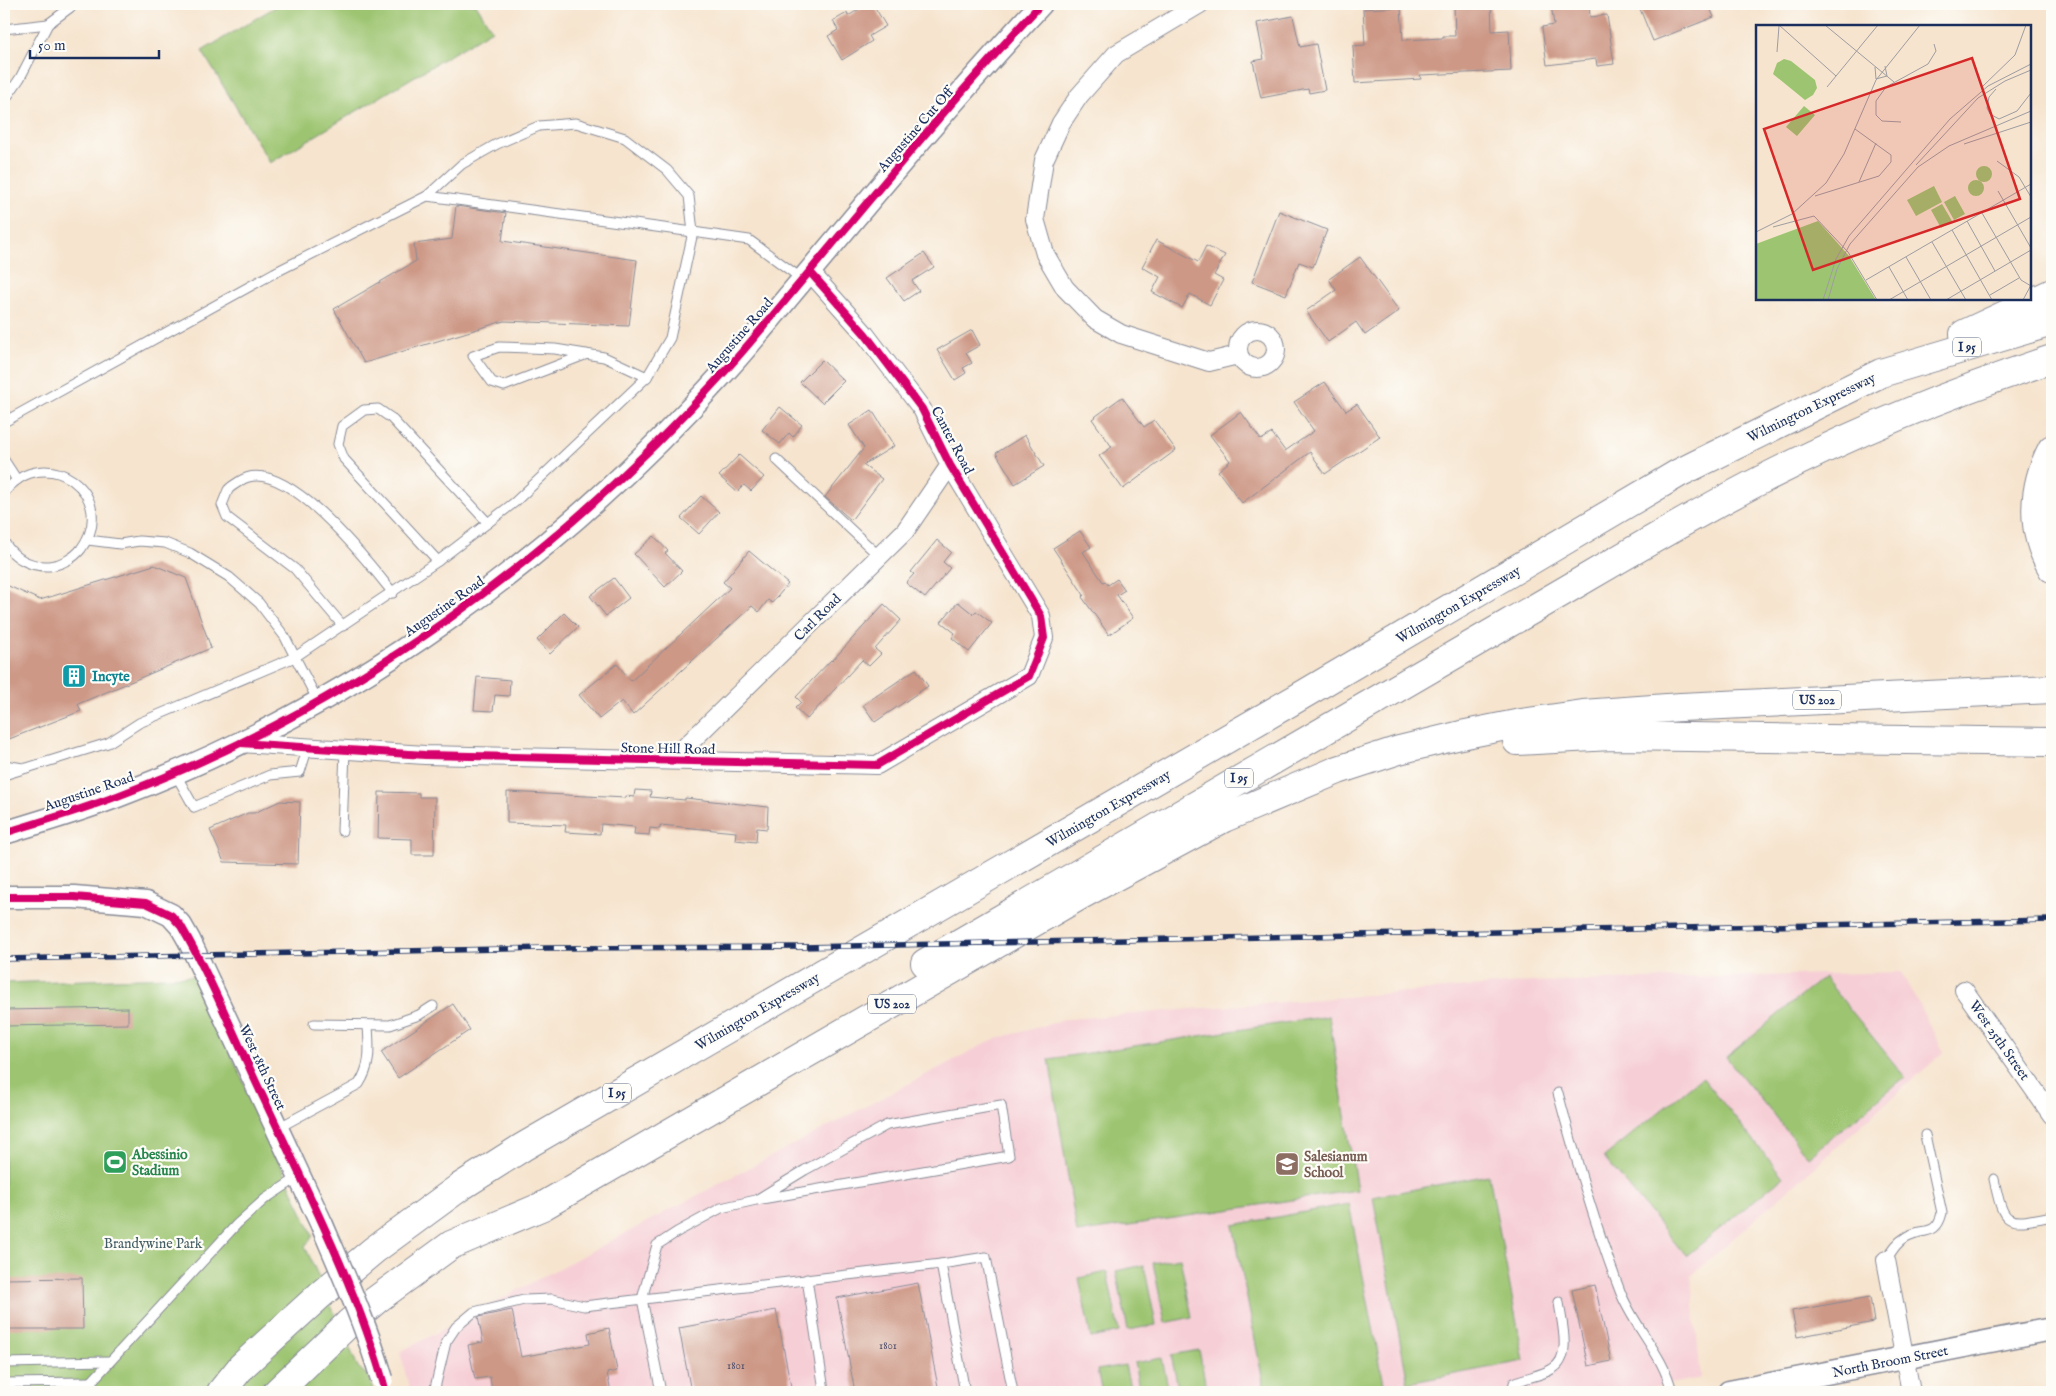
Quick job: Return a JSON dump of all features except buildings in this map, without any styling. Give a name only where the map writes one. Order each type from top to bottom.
[{"type":"highway","points":[[1881,373],[2052,293]]},
{"type":"highway","name":"Wilmington Expressway","points":[[221,1392],[242,1366],[374,1250],[445,1197],[499,1162],[1299,698],[1679,473],[1881,373],[2052,322]]},
{"type":"highway","name":"I 95","points":[[278,1392],[335,1335],[376,1300],[451,1245],[545,1186],[1324,729],[1759,481],[1837,442],[1918,407],[1990,379],[2052,359]]},
{"type":"highway","points":[[2052,449],[2043,467],[2039,481],[2036,508],[2038,532],[2045,556],[2052,568]]},
{"type":"highway","name":"US 202","points":[[451,1245],[543,1206],[1066,904],[1195,832],[1338,770],[1399,750],[1461,735],[1521,723],[1583,714],[1681,707],[2052,689]]},
{"type":"highway","points":[[1338,770],[1504,742],[1556,738],[1612,736],[2052,742]]},
{"type":"street","name":"Augustine Cut Off","points":[[806,276],[1040,4]]},
{"type":"street","points":[[1200,4],[1116,54],[1079,96],[1061,124],[1044,160],[1035,219],[1045,254],[1065,288],[1095,319],[1121,334],[1209,362],[1238,354]]},
{"type":"street","name":"Canter Road","points":[[806,276],[865,334],[922,409],[950,465],[1041,616],[1044,638]]},
{"type":"street","name":"Augustine Road","points":[[4,833],[73,812],[175,773],[241,743],[385,662],[472,604],[526,562],[585,512],[634,465],[726,370],[806,276]]},
{"type":"street","name":"Carl Road","points":[[672,760],[905,531],[950,465]]},
{"type":"street","name":"Stone Hill Road","points":[[241,743],[425,755],[877,765],[1029,676],[1044,638]]},
{"type":"street","name":"West 18th Street","points":[[4,897],[74,897],[146,902],[171,915],[181,926],[278,1128],[322,1225],[360,1312],[384,1385]]},
{"type":"street","name":"West 25th Street","points":[[1964,990],[2052,1115]]},
{"type":"street","points":[[1886,1260],[1911,1392]]},
{"type":"street","name":"North Broom Street","points":[[1729,1392],[2052,1329]]},
{"type":"lane","points":[[4,98],[7,97],[20,78],[48,24],[75,4]]},
{"type":"lane","points":[[4,29],[48,24]]},
{"type":"lane","points":[[4,422],[274,273],[427,196],[462,164],[496,144],[539,126],[576,123],[625,138],[667,170],[689,196],[692,232],[670,338],[647,377],[515,502],[438,561],[295,657],[139,723],[108,742],[26,769],[4,774]]},
{"type":"lane","points":[[427,196],[749,240],[806,276]]},
{"type":"lane","points":[[587,354],[504,386],[492,382],[474,356],[499,347],[555,349],[587,354],[604,357],[647,377]]},
{"type":"lane","points":[[438,561],[344,459],[338,444],[342,426],[364,410],[378,409],[391,418],[488,523]]},
{"type":"lane","points":[[776,459],[879,556]]},
{"type":"lane","points":[[4,460],[17,480]]},
{"type":"lane","points":[[4,493],[17,480],[28,473],[44,470],[61,473],[75,481],[86,493],[92,508],[92,525],[88,540],[78,553],[65,562],[50,566],[35,565],[21,560],[9,550],[4,542]]},
{"type":"lane","points":[[343,626],[294,569],[227,517],[222,505],[229,489],[247,476],[263,476],[282,483],[322,513],[360,552],[392,593]]},
{"type":"lane","points":[[88,540],[120,544],[139,541],[166,543],[190,553],[229,577],[259,603],[285,637],[318,701]]},
{"type":"lane","points":[[175,773],[194,807],[270,775],[300,772],[308,747]]},
{"type":"lane","points":[[342,831],[345,750]]},
{"type":"lane","points":[[4,765],[26,769]]},
{"type":"lane","points":[[314,1024],[390,1025],[419,1015],[433,1006]]},
{"type":"lane","points":[[278,1128],[359,1084],[369,1065],[368,1024]]},
{"type":"lane","points":[[1558,1093],[1591,1208],[1620,1291],[1629,1311],[1668,1377],[1672,1392]]},
{"type":"lane","points":[[661,1392],[642,1299],[656,1245],[721,1208],[756,1200],[1009,1156],[1001,1105],[887,1125],[805,1170],[756,1200]]},
{"type":"lane","points":[[1886,1260],[1896,1244],[1908,1235],[1931,1230],[1939,1223],[1942,1213],[1925,1135]]},
{"type":"lane","points":[[82,1392],[237,1224],[264,1199],[300,1176]]},
{"type":"lane","points":[[1994,1179],[2000,1210],[2010,1220],[2020,1222],[2052,1216]]},
{"type":"lane","points":[[434,1392],[446,1342],[456,1327],[474,1312],[524,1300],[552,1299],[584,1306],[941,1264],[986,1256],[1013,1392]]},
{"type":"lane","points":[[941,1264],[965,1392]]},
{"type":"lane","points":[[807,1279],[824,1390]]},
{"type":"lane","points":[[1512,1392],[1514,1383],[1526,1377],[1553,1369],[1562,1358],[1564,1339],[1559,1302]]},
{"type":"lane","points":[[4,1363],[110,1361]]},
{"type":"lane","points":[[4,1383],[91,1382]]},
{"type":"shaded area","name":"Salesianum School","points":[[1901,972],[1944,1052],[1691,1276],[1701,1378],[1629,1392],[410,1392],[400,1352],[992,1040],[1068,1019],[1531,982]]},
{"type":"green space","points":[[280,4],[476,4],[492,30],[270,163],[202,51]]},
{"type":"green space","name":"Brandywine Park","points":[[196,976],[313,1236],[305,1246],[358,1367],[370,1378],[373,1392],[4,1392],[4,983]]},
{"type":"green space","points":[[1824,977],[1905,1077],[1808,1157],[1726,1057]]},
{"type":"green space","points":[[1329,1016],[1357,1190],[1077,1233],[1049,1059]]},
{"type":"green space","points":[[1702,1077],[1783,1177],[1686,1256],[1604,1157]]},
{"type":"green space","points":[[1489,1175],[1524,1361],[1408,1383],[1373,1197]]},
{"type":"green space","points":[[1349,1204],[1385,1389],[1367,1392],[1265,1392],[1233,1225]]},
{"type":"green space","points":[[1180,1258],[1192,1317],[1165,1323],[1153,1263]]},
{"type":"green space","points":[[1144,1265],[1156,1325],[1128,1330],[1116,1271]]},
{"type":"green space","points":[[1107,1272],[1119,1332],[1091,1338],[1079,1278]]},
{"type":"green space","points":[[1199,1350],[1207,1392],[1179,1392],[1171,1355]]},
{"type":"green space","points":[[1162,1358],[1169,1392],[1140,1392],[1134,1363]]},
{"type":"green space","points":[[1125,1365],[1131,1392],[1102,1392],[1097,1370]]},
{"type":"railway","points":[[4,959],[547,948],[802,947],[2052,920]]},
{"type":"cycle path","points":[[4,833],[120,795],[206,759],[290,717],[371,671],[448,619],[523,563],[594,502],[662,438],[726,370],[866,203],[1041,4]]},
{"type":"cycle path","points":[[241,743],[425,755],[877,765],[1029,676],[1044,638],[1041,616],[950,465],[922,409],[865,334],[810,272]]},
{"type":"cycle path","points":[[4,897],[74,897],[146,903],[171,915],[181,926],[214,989],[331,1243],[375,1354],[386,1392]]},
{"type":"place","name":"Incyte","points":[[74,676]]},
{"type":"place","name":"Abessinio Stadium","points":[[115,1162]]},
{"type":"place","name":"Salesianum School","points":[[1287,1164]]}]
